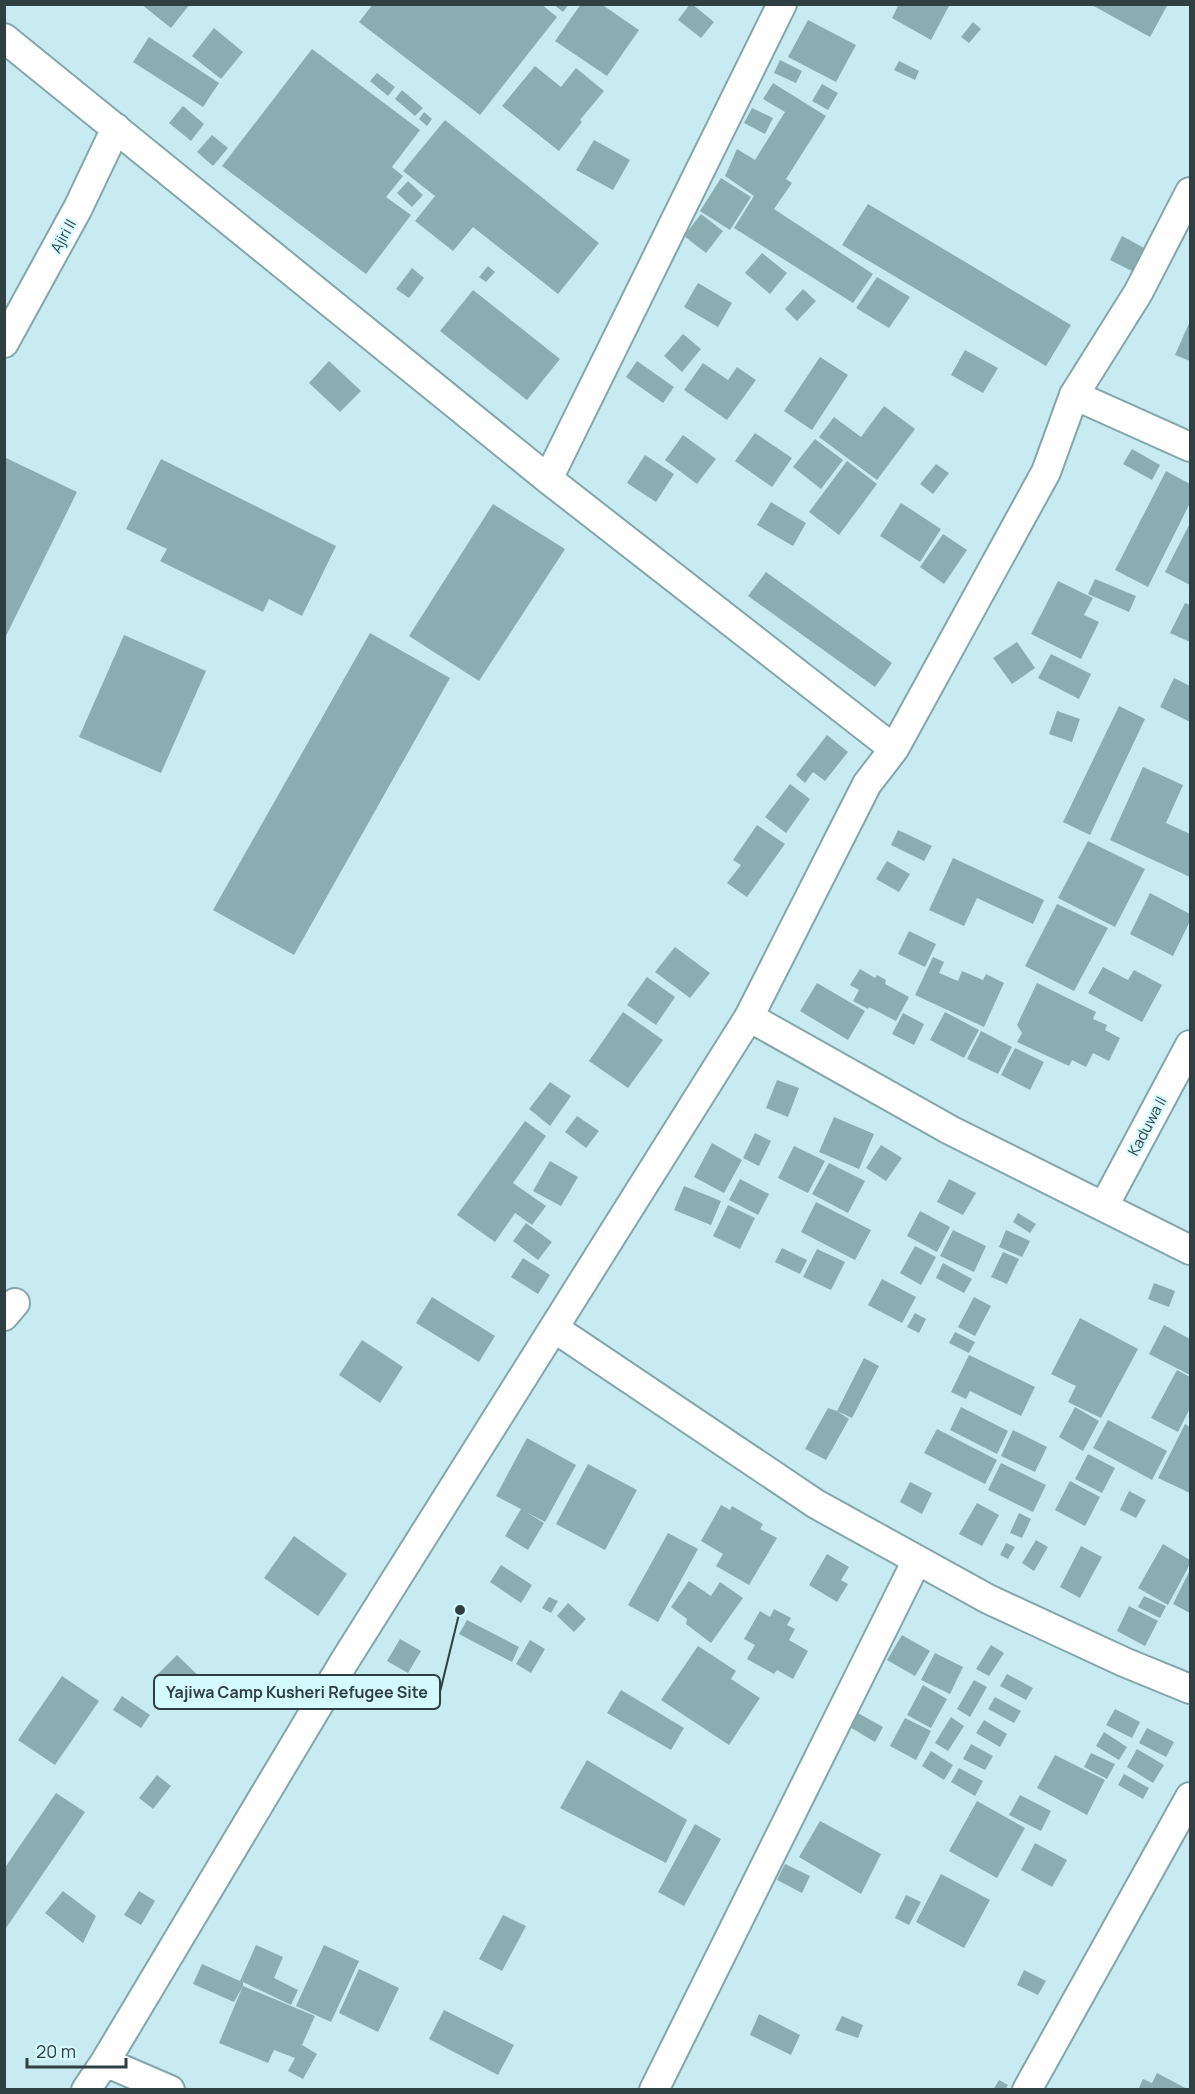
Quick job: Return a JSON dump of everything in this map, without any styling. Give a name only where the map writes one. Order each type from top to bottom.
[{"type":"street","points":[[548,479],[782,4]]},
{"type":"street","points":[[4,38],[548,479],[894,749]]},
{"type":"street","name":"Ajiri II","points":[[4,343],[78,208],[116,128]]},
{"type":"street","points":[[86,2090],[105,2062],[344,1662],[749,1017],[867,784],[894,749],[1046,472],[1074,395],[1138,293],[1191,192]]},
{"type":"street","points":[[1074,395],[1191,447]]},
{"type":"street","points":[[749,1017],[950,1130],[1191,1250]]},
{"type":"street","name":"Kaduwa II","points":[[1104,1206],[1191,1045]]},
{"type":"street","points":[[554,1328],[816,1504],[988,1599],[1124,1662],[1191,1689]]},
{"type":"street","points":[[654,2090],[917,1560]]},
{"type":"street","points":[[1027,2090],[1191,1797]]},
{"type":"street","points":[[105,2062],[170,2090]]},
{"type":"building","points":[[141,4],[190,4],[171,28]]},
{"type":"building","points":[[373,4],[541,4],[557,17],[480,115],[359,22]]},
{"type":"building","points":[[553,4],[569,4],[563,12]]},
{"type":"building","points":[[581,4],[601,4],[639,30],[607,76],[555,41]]},
{"type":"building","points":[[690,4],[714,22],[701,38],[678,20]]},
{"type":"building","points":[[899,4],[950,4],[931,40],[892,18]]},
{"type":"building","points":[[1090,4],[1168,4],[1150,37]]},
{"type":"building","points":[[808,20],[856,45],[836,82],[788,57]]},
{"type":"building","points":[[973,22],[981,29],[969,43],[961,37]]},
{"type":"building","points":[[214,28],[243,52],[221,79],[192,56]]},
{"type":"building","points":[[149,37],[219,83],[203,107],[133,62]]},
{"type":"building","points":[[312,49],[420,130],[392,167],[403,176],[386,197],[411,215],[366,274],[222,166]]},
{"type":"building","points":[[780,60],[802,71],[796,83],[774,73]]},
{"type":"building","points":[[899,61],[919,71],[915,80],[894,70]]},
{"type":"building","points":[[535,66],[561,87],[576,68],[604,91],[580,120],[582,122],[559,151],[502,106]]},
{"type":"building","points":[[377,73],[395,87],[388,96],[370,81]]},
{"type":"building","points":[[773,83],[826,116],[786,179],[792,183],[774,209],[873,274],[853,303],[734,228],[754,196],[725,176],[737,149],[755,160],[785,112],[763,99]]},
{"type":"building","points":[[822,84],[838,93],[828,110],[812,101]]},
{"type":"building","points":[[402,90],[423,108],[415,116],[395,99]]},
{"type":"building","points":[[183,106],[204,124],[191,141],[169,123]]},
{"type":"building","points":[[752,108],[773,118],[765,134],[744,123]]},
{"type":"building","points":[[424,112],[432,119],[427,126],[419,119]]},
{"type":"building","points":[[445,120],[599,243],[558,294],[473,227],[453,251],[415,221],[435,196],[403,171]]},
{"type":"building","points":[[212,135],[228,148],[213,166],[197,152]]},
{"type":"building","points":[[594,140],[630,160],[613,190],[576,170]]},
{"type":"building","points":[[721,178],[751,197],[730,230],[700,211]]},
{"type":"building","points":[[408,181],[423,195],[412,207],[397,193]]},
{"type":"building","points":[[868,204],[1071,325],[1046,366],[842,245]]},
{"type":"building","points":[[701,214],[723,231],[706,253],[684,236]]},
{"type":"building","points":[[1122,236],[1146,249],[1134,272],[1110,260]]},
{"type":"building","points":[[762,253],[787,273],[770,294],[745,273]]},
{"type":"building","points":[[488,266],[495,272],[486,282],[479,277]]},
{"type":"building","points":[[412,268],[424,278],[409,298],[396,289]]},
{"type":"building","points":[[877,277],[910,297],[889,328],[856,308]]},
{"type":"building","points":[[698,283],[732,303],[718,327],[684,307]]},
{"type":"building","points":[[803,289],[816,301],[797,321],[785,309]]},
{"type":"building","points":[[473,290],[560,359],[527,400],[440,331]]},
{"type":"building","points":[[1190,321],[1190,361],[1175,355]]},
{"type":"building","points":[[683,334],[701,349],[682,372],[664,356]]},
{"type":"building","points":[[965,350],[998,368],[983,393],[951,375]]},
{"type":"building","points":[[820,357],[848,375],[812,430],[784,411]]},
{"type":"building","points":[[329,361],[361,391],[340,412],[309,383]]},
{"type":"building","points":[[637,361],[674,387],[663,403],[626,377]]},
{"type":"building","points":[[703,363],[728,380],[737,367],[756,380],[727,420],[684,390]]},
{"type":"building","points":[[884,406],[915,429],[877,480],[819,437],[834,417],[861,437]]},
{"type":"building","points":[[755,433],[792,458],[772,487],[735,461]]},
{"type":"building","points":[[683,435],[716,459],[697,484],[665,460]]},
{"type":"building","points":[[815,439],[843,460],[821,489],[793,467]]},
{"type":"building","points":[[1132,449],[1160,465],[1152,480],[1123,464]]},
{"type":"building","points":[[645,455],[674,474],[656,502],[627,483]]},
{"type":"building","points":[[4,457],[77,492],[4,640]]},
{"type":"building","points":[[161,459],[336,546],[302,616],[269,599],[263,612],[160,561],[167,549],[126,529]]},
{"type":"building","points":[[847,461],[877,484],[839,535],[809,512]]},
{"type":"building","points":[[936,464],[949,473],[933,494],[920,484]]},
{"type":"building","points":[[1166,471],[1190,484],[1190,503],[1148,587],[1115,570]]},
{"type":"building","points":[[771,502],[806,523],[793,546],[757,525]]},
{"type":"building","points":[[901,503],[941,529],[920,562],[880,536]]},
{"type":"building","points":[[493,504],[565,549],[479,681],[409,636]]},
{"type":"building","points":[[1190,523],[1190,585],[1165,572]]},
{"type":"building","points":[[943,534],[967,550],[944,584],[920,567]]},
{"type":"building","points":[[766,572],[892,663],[875,687],[748,596]]},
{"type":"building","points":[[1095,579],[1136,596],[1129,612],[1088,594]]},
{"type":"building","points":[[1058,581],[1093,598],[1084,615],[1099,622],[1081,659],[1031,634]]},
{"type":"building","points":[[1185,603],[1190,605],[1190,642],[1170,633]]},
{"type":"building","points":[[370,633],[450,678],[294,955],[213,910]]},
{"type":"building","points":[[124,635],[206,671],[161,773],[79,737]]},
{"type":"building","points":[[1017,642],[1035,668],[1012,684],[993,658]]},
{"type":"building","points":[[1051,654],[1091,674],[1079,699],[1038,678]]},
{"type":"building","points":[[1174,678],[1190,686],[1190,722],[1160,707]]},
{"type":"building","points":[[1119,706],[1145,719],[1090,835],[1063,822]]},
{"type":"building","points":[[1057,711],[1080,719],[1072,742],[1049,734]]},
{"type":"building","points":[[827,735],[848,752],[825,781],[813,772],[805,783],[796,775]]},
{"type":"building","points":[[1143,767],[1183,785],[1166,823],[1190,834],[1190,877],[1110,840]]},
{"type":"building","points":[[790,784],[810,799],[786,833],[765,817]]},
{"type":"building","points":[[757,825],[785,844],[747,897],[727,883],[741,865],[733,860]]},
{"type":"building","points":[[898,830],[932,846],[924,861],[891,845]]},
{"type":"building","points":[[1088,841],[1145,869],[1115,927],[1058,898]]},
{"type":"building","points":[[953,858],[1044,900],[1033,924],[977,898],[964,926],[929,910]]},
{"type":"building","points":[[887,861],[910,874],[899,892],[876,879]]},
{"type":"building","points":[[1150,893],[1190,914],[1190,921],[1173,956],[1130,934]]},
{"type":"building","points":[[1057,904],[1108,928],[1074,991],[1025,966]]},
{"type":"building","points":[[909,931],[936,944],[925,967],[898,954]]},
{"type":"building","points":[[675,947],[710,973],[690,998],[655,972]]},
{"type":"building","points":[[933,957],[944,962],[939,973],[958,981],[962,971],[983,980],[986,974],[1004,983],[984,1027],[915,995]]},
{"type":"building","points":[[1103,967],[1128,980],[1134,970],[1162,985],[1142,1022],[1088,993]]},
{"type":"building","points":[[860,969],[875,978],[877,975],[886,980],[885,984],[909,997],[896,1021],[853,1001],[859,990],[850,985]]},
{"type":"building","points":[[647,977],[675,997],[656,1025],[627,1005]]},
{"type":"building","points":[[817,983],[865,1011],[848,1040],[800,1011]]},
{"type":"building","points":[[1037,983],[1096,1012],[1093,1019],[1107,1025],[1105,1030],[1120,1038],[1109,1061],[1093,1053],[1086,1067],[1072,1060],[1069,1066],[1017,1042],[1022,1033],[1017,1025]]},
{"type":"building","points":[[623,1012],[663,1040],[628,1088],[589,1061]]},
{"type":"building","points":[[945,1012],[979,1030],[964,1058],[930,1040]]},
{"type":"building","points":[[903,1013],[924,1024],[914,1045],[892,1034]]},
{"type":"building","points":[[981,1031],[1012,1047],[998,1074],[967,1059]]},
{"type":"building","points":[[1015,1048],[1044,1062],[1030,1090],[1001,1075]]},
{"type":"building","points":[[777,1080],[799,1088],[788,1117],[766,1108]]},
{"type":"building","points":[[550,1082],[571,1096],[550,1126],[529,1109]]},
{"type":"building","points":[[577,1116],[599,1131],[586,1148],[565,1132]]},
{"type":"building","points":[[834,1117],[874,1134],[859,1169],[819,1152]]},
{"type":"building","points":[[525,1121],[546,1136],[513,1183],[546,1206],[532,1225],[515,1213],[495,1242],[457,1215]]},
{"type":"building","points":[[755,1133],[771,1141],[759,1166],[743,1158]]},
{"type":"building","points":[[712,1143],[742,1160],[724,1193],[694,1177]]},
{"type":"building","points":[[881,1145],[902,1158],[886,1181],[866,1168]]},
{"type":"building","points":[[794,1146],[825,1161],[808,1193],[778,1178]]},
{"type":"building","points":[[550,1161],[578,1177],[561,1206],[533,1191]]},
{"type":"building","points":[[829,1163],[865,1181],[848,1213],[812,1194]]},
{"type":"building","points":[[740,1179],[769,1194],[758,1215],[729,1200]]},
{"type":"building","points":[[949,1179],[976,1193],[963,1215],[937,1202]]},
{"type":"building","points":[[684,1186],[721,1201],[711,1225],[674,1210]]},
{"type":"building","points":[[816,1202],[871,1230],[855,1260],[801,1232]]},
{"type":"building","points":[[728,1205],[755,1218],[740,1249],[713,1236]]},
{"type":"building","points":[[920,1211],[950,1227],[937,1252],[907,1236]]},
{"type":"building","points":[[1018,1213],[1036,1224],[1030,1233],[1013,1222]]},
{"type":"building","points":[[526,1223],[552,1242],[538,1260],[513,1241]]},
{"type":"building","points":[[953,1230],[986,1246],[974,1272],[940,1256]]},
{"type":"building","points":[[1006,1230],[1030,1241],[1022,1257],[999,1247]]},
{"type":"building","points":[[915,1246],[936,1257],[921,1285],[900,1273]]},
{"type":"building","points":[[782,1248],[807,1260],[800,1274],[775,1262]]},
{"type":"building","points":[[817,1249],[845,1262],[831,1290],[803,1277]]},
{"type":"building","points":[[1003,1252],[1019,1259],[1007,1284],[991,1277]]},
{"type":"building","points":[[523,1258],[550,1275],[538,1294],[511,1277]]},
{"type":"building","points":[[943,1263],[972,1279],[964,1293],[936,1278]]},
{"type":"building","points":[[882,1279],[916,1297],[902,1323],[868,1305]]},
{"type":"building","points":[[1154,1283],[1175,1291],[1169,1307],[1148,1299]]},
{"type":"building","points":[[432,1297],[495,1336],[479,1362],[416,1323]]},
{"type":"building","points":[[974,1297],[991,1306],[975,1336],[958,1327]]},
{"type":"building","points":[[915,1313],[926,1319],[919,1333],[907,1327]]},
{"type":"building","points":[[1080,1318],[1138,1349],[1101,1418],[1068,1402],[1076,1386],[1051,1374]]},
{"type":"building","points":[[1164,1325],[1190,1339],[1190,1375],[1149,1354]]},
{"type":"building","points":[[955,1332],[975,1342],[969,1353],[949,1343]]},
{"type":"building","points":[[362,1340],[403,1367],[380,1403],[339,1375]]},
{"type":"building","points":[[969,1355],[1035,1387],[1021,1416],[970,1391],[966,1399],[951,1392]]},
{"type":"building","points":[[864,1358],[879,1366],[852,1418],[837,1411]]},
{"type":"building","points":[[1177,1370],[1190,1377],[1190,1408],[1178,1432],[1151,1418]]},
{"type":"building","points":[[961,1407],[1008,1431],[997,1454],[950,1430]]},
{"type":"building","points":[[1075,1407],[1099,1421],[1083,1451],[1059,1437]]},
{"type":"building","points":[[828,1408],[849,1419],[826,1460],[805,1449]]},
{"type":"building","points":[[1108,1420],[1167,1451],[1152,1480],[1093,1448]]},
{"type":"building","points":[[1185,1424],[1190,1427],[1190,1493],[1158,1478]]},
{"type":"building","points":[[937,1429],[997,1460],[985,1484],[924,1453]]},
{"type":"building","points":[[1013,1430],[1047,1447],[1035,1472],[1001,1456]]},
{"type":"building","points":[[527,1438],[576,1465],[545,1522],[526,1512],[544,1523],[528,1550],[505,1536],[521,1509],[496,1496]]},
{"type":"building","points":[[1088,1454],[1115,1468],[1102,1493],[1075,1479]]},
{"type":"building","points":[[1001,1463],[1046,1485],[1033,1512],[988,1490]]},
{"type":"building","points":[[588,1464],[637,1490],[605,1550],[556,1524]]},
{"type":"building","points":[[1070,1481],[1100,1497],[1085,1526],[1055,1510]]},
{"type":"building","points":[[910,1482],[932,1493],[922,1514],[900,1502]]},
{"type":"building","points":[[1129,1491],[1146,1500],[1136,1518],[1120,1510]]},
{"type":"building","points":[[977,1503],[999,1515],[982,1546],[959,1534]]},
{"type":"building","points":[[721,1505],[730,1510],[732,1506],[763,1524],[760,1529],[777,1538],[749,1585],[716,1566],[723,1554],[701,1541]]},
{"type":"building","points":[[1019,1513],[1031,1519],[1022,1538],[1010,1533]]},
{"type":"building","points":[[668,1533],[698,1549],[658,1622],[628,1605]]},
{"type":"building","points":[[294,1536],[347,1574],[318,1616],[264,1578]]},
{"type":"building","points":[[1036,1540],[1048,1547],[1034,1571],[1022,1563]]},
{"type":"building","points":[[1006,1543],[1015,1547],[1008,1559],[1000,1555]]},
{"type":"building","points":[[1163,1544],[1190,1560],[1168,1605],[1138,1588]]},
{"type":"building","points":[[1081,1546],[1102,1557],[1080,1598],[1060,1587]]},
{"type":"building","points":[[827,1554],[849,1567],[841,1580],[848,1584],[837,1602],[809,1585]]},
{"type":"building","points":[[501,1565],[532,1585],[521,1603],[490,1582]]},
{"type":"building","points":[[1190,1570],[1190,1613],[1173,1604]]},
{"type":"building","points":[[689,1581],[711,1596],[720,1582],[743,1598],[711,1643],[686,1624],[687,1619],[671,1607]]},
{"type":"building","points":[[1144,1596],[1166,1606],[1160,1618],[1138,1607]]},
{"type":"building","points":[[549,1597],[558,1601],[551,1613],[542,1608]]},
{"type":"building","points":[[568,1603],[586,1619],[574,1632],[557,1616]]},
{"type":"building","points":[[1129,1606],[1158,1621],[1145,1646],[1117,1631]]},
{"type":"building","points":[[774,1609],[791,1618],[787,1625],[795,1629],[789,1640],[808,1651],[793,1679],[777,1670],[774,1674],[747,1659],[755,1645],[744,1639],[760,1611],[770,1617]]},
{"type":"building","points":[[467,1620],[519,1647],[512,1662],[459,1634]]},
{"type":"building","points":[[902,1635],[930,1651],[915,1676],[887,1660]]},
{"type":"building","points":[[400,1639],[421,1651],[408,1673],[387,1661]]},
{"type":"building","points":[[530,1640],[545,1649],[531,1673],[516,1664]]},
{"type":"building","points":[[991,1645],[1004,1653],[989,1676],[976,1669]]},
{"type":"building","points":[[698,1646],[736,1671],[731,1679],[760,1698],[729,1745],[661,1700]]},
{"type":"building","points":[[935,1653],[963,1667],[950,1694],[921,1680]]},
{"type":"building","points":[[177,1655],[206,1683],[186,1703],[157,1675]]},
{"type":"building","points":[[1007,1674],[1033,1688],[1026,1700],[1000,1686]]},
{"type":"building","points":[[62,1676],[99,1701],[55,1765],[18,1740]]},
{"type":"building","points":[[974,1680],[987,1687],[970,1717],[957,1709]]},
{"type":"building","points":[[923,1685],[947,1699],[931,1728],[907,1715]]},
{"type":"building","points":[[621,1690],[684,1728],[671,1750],[607,1713]]},
{"type":"building","points":[[122,1696],[150,1715],[141,1728],[113,1710]]},
{"type":"building","points":[[995,1697],[1021,1711],[1014,1723],[988,1709]]},
{"type":"building","points":[[1115,1709],[1140,1722],[1132,1738],[1106,1725]]},
{"type":"building","points":[[856,1712],[883,1727],[875,1742],[848,1726]]},
{"type":"building","points":[[951,1717],[964,1726],[948,1751],[935,1743]]},
{"type":"building","points":[[905,1718],[931,1731],[916,1760],[890,1746]]},
{"type":"building","points":[[984,1720],[1007,1734],[1000,1747],[976,1733]]},
{"type":"building","points":[[1147,1728],[1174,1742],[1166,1757],[1139,1743]]},
{"type":"building","points":[[1104,1732],[1127,1747],[1119,1760],[1096,1746]]},
{"type":"building","points":[[971,1744],[993,1756],[985,1770],[963,1759]]},
{"type":"building","points":[[1137,1749],[1164,1765],[1153,1783],[1127,1767]]},
{"type":"building","points":[[931,1751],[953,1765],[944,1780],[922,1766]]},
{"type":"building","points":[[1091,1753],[1115,1764],[1107,1779],[1084,1767]]},
{"type":"building","points":[[1055,1755],[1105,1780],[1087,1815],[1037,1788]]},
{"type":"building","points":[[587,1760],[687,1820],[666,1863],[560,1808]]},
{"type":"building","points":[[959,1768],[983,1781],[975,1796],[951,1782]]},
{"type":"building","points":[[1124,1774],[1149,1788],[1143,1799],[1118,1785]]},
{"type":"building","points":[[157,1775],[171,1786],[153,1809],[139,1798]]},
{"type":"building","points":[[56,1793],[85,1812],[4,1931],[4,1869]]},
{"type":"building","points":[[1020,1795],[1051,1811],[1041,1831],[1009,1815]]},
{"type":"building","points":[[977,1801],[1025,1828],[997,1878],[949,1851]]},
{"type":"building","points":[[820,1821],[881,1854],[861,1894],[799,1857]]},
{"type":"building","points":[[695,1824],[721,1839],[684,1906],[658,1892]]},
{"type":"building","points":[[1035,1843],[1067,1860],[1052,1887],[1021,1870]]},
{"type":"building","points":[[785,1864],[810,1876],[802,1893],[777,1880]]},
{"type":"building","points":[[941,1874],[990,1900],[964,1948],[916,1922]]},
{"type":"building","points":[[63,1891],[96,1916],[83,1943],[45,1913]]},
{"type":"building","points":[[139,1891],[155,1901],[141,1925],[124,1915]]},
{"type":"building","points":[[906,1895],[921,1902],[909,1925],[895,1918]]},
{"type":"building","points":[[503,1915],[526,1926],[502,1971],[479,1959]]},
{"type":"building","points":[[256,1945],[283,1957],[274,1978],[298,1990],[291,2005],[243,1982],[234,2002],[193,1984],[202,1964],[240,1981]]},
{"type":"building","points":[[324,1945],[359,1961],[331,2022],[296,2006]]},
{"type":"building","points":[[359,1969],[399,1988],[378,2032],[339,2013]]},
{"type":"building","points":[[1024,1970],[1046,1981],[1038,1995],[1017,1985]]},
{"type":"building","points":[[243,1986],[315,2016],[302,2045],[317,2054],[303,2079],[288,2071],[295,2058],[274,2050],[268,2063],[219,2043]]},
{"type":"building","points":[[444,2010],[514,2045],[498,2075],[429,2039]]},
{"type":"building","points":[[759,2014],[800,2035],[791,2055],[750,2035]]},
{"type":"building","points":[[842,2016],[863,2025],[858,2038],[835,2030]]},
{"type":"building","points":[[1157,2073],[1189,2090],[1138,2090],[1143,2079],[1152,2083]]},
{"type":"building","points":[[999,2080],[1008,2085],[1005,2090],[993,2090]]},
{"type":"place","name":"Yajiwa Camp Kusheri Refugee Site","points":[[460,1610]]}]
